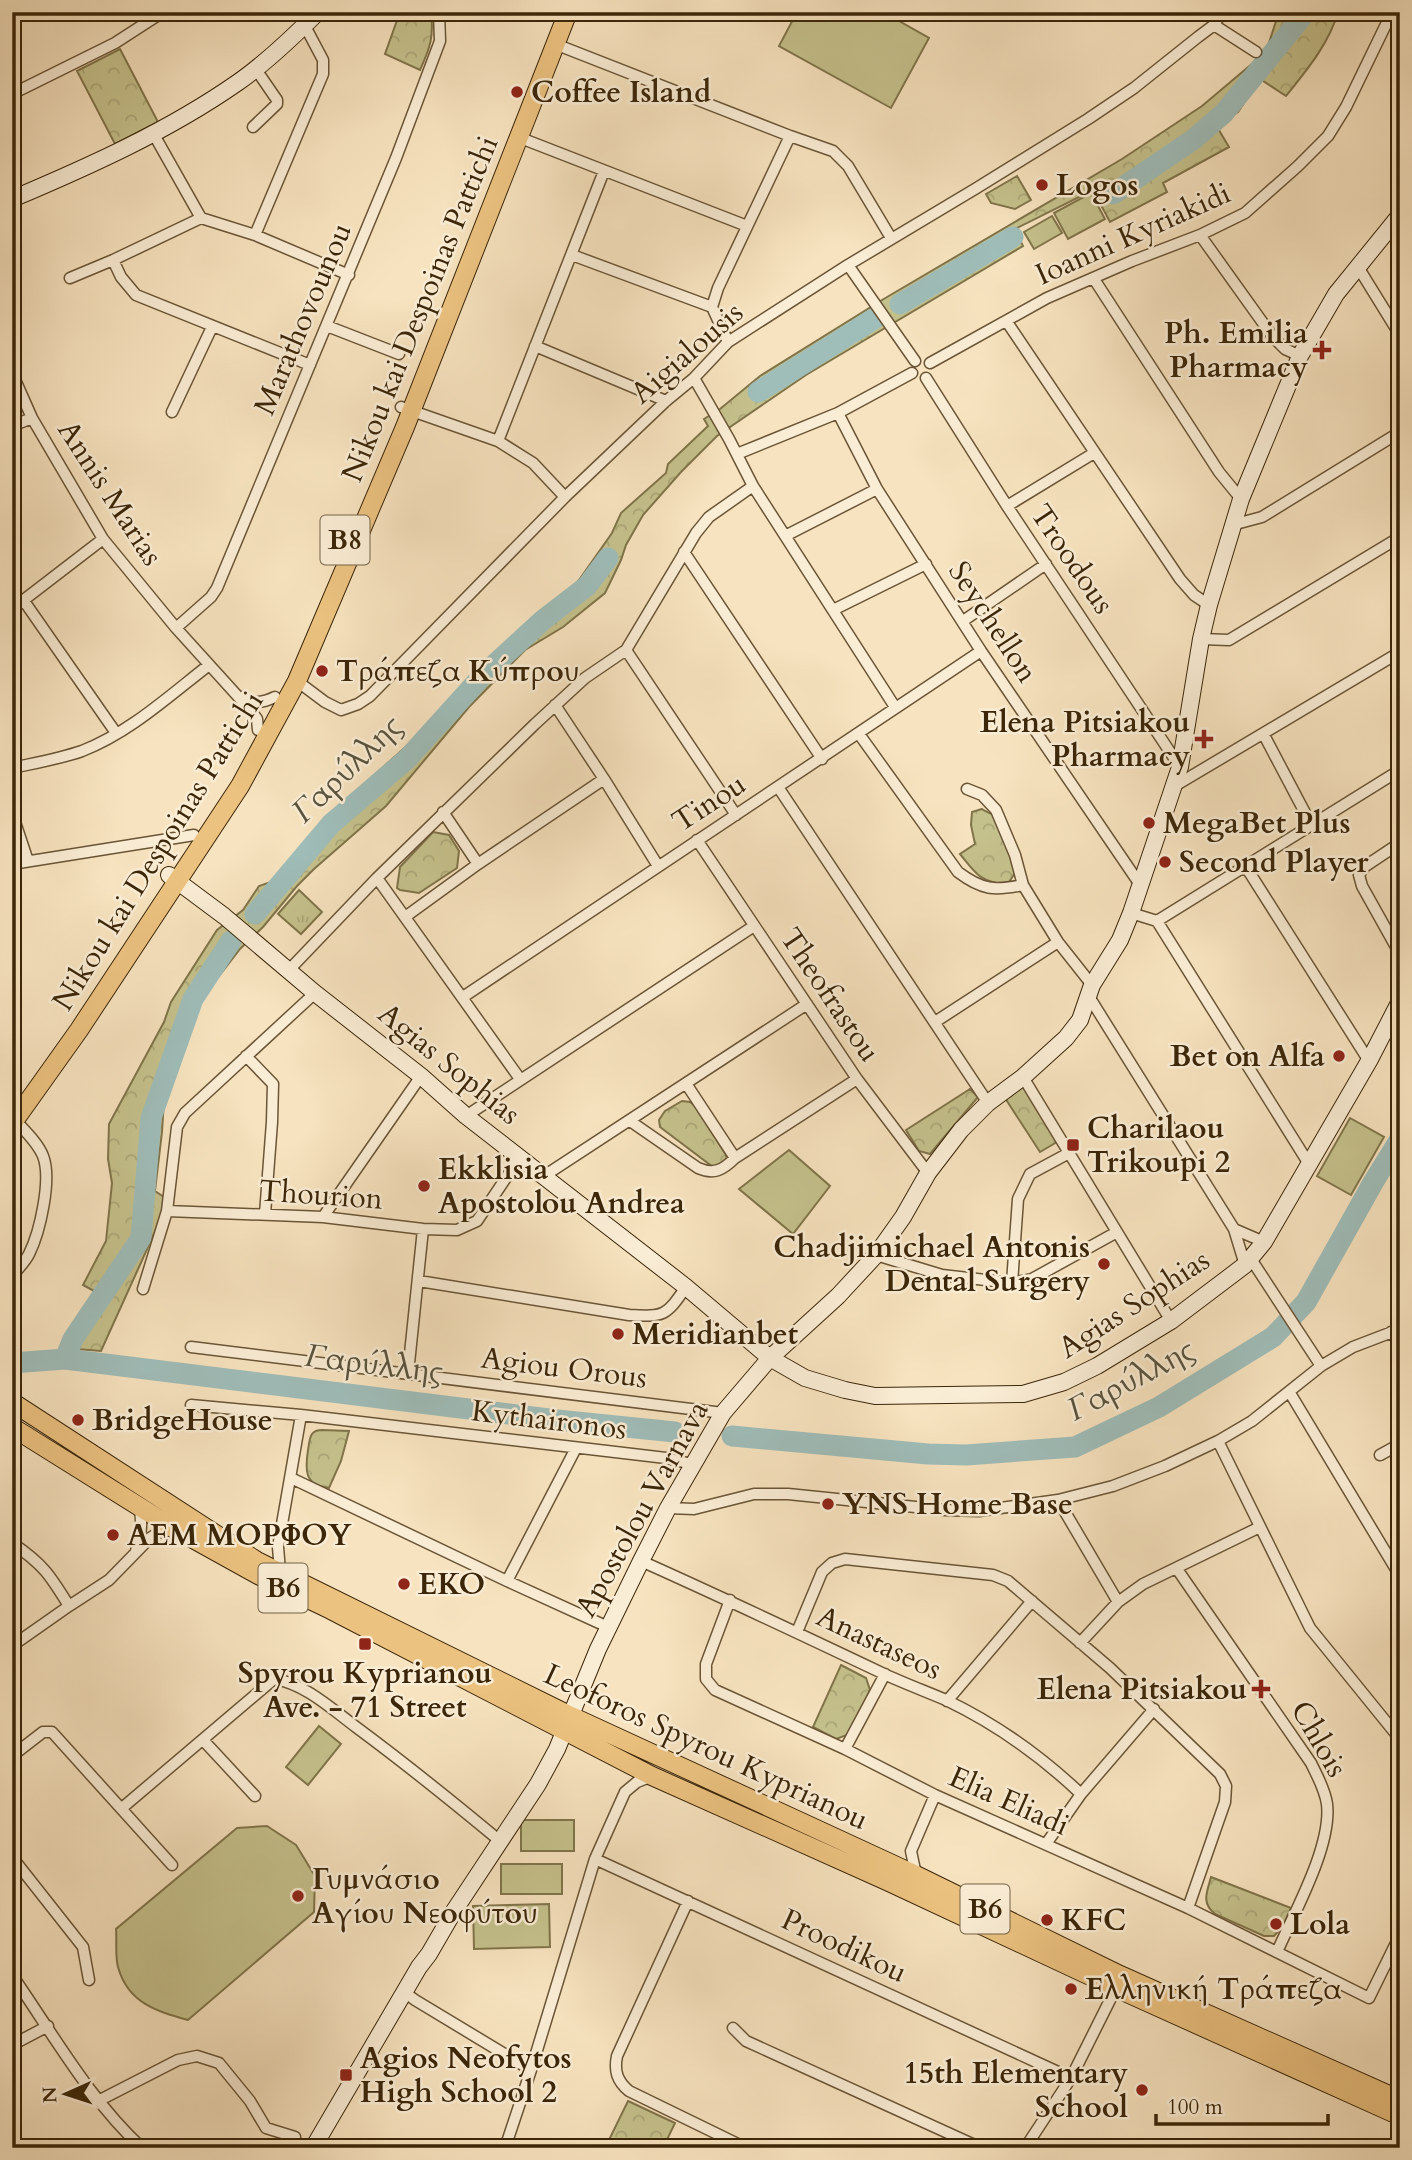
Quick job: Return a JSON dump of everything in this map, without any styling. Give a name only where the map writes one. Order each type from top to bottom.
[{"type":"main road","points":[[12,199],[71,174],[153,133],[239,82],[318,12]]},
{"type":"main road","name":"Nikou kai Despoinas Pattichi","points":[[173,878],[194,835],[234,776],[263,724],[298,681],[558,12]]},
{"type":"main road","name":"Nikou kai Despoinas Pattichi","points":[[13,1117],[173,878],[240,786],[263,724],[406,408],[568,12]]},
{"type":"main road","name":"Apostolou Varnava","points":[[313,2148],[404,1992],[538,1784],[568,1724],[608,1627],[668,1508],[723,1413],[770,1358],[838,1296],[876,1255],[903,1217],[928,1173],[961,1130],[988,1103],[1023,1077],[1066,1038],[1080,1020],[1090,990],[1120,940],[1131,913],[1174,787],[1180,766],[1201,639],[1241,499],[1300,356],[1336,294],[1400,215]]},
{"type":"main road","name":"Agias Sophias","points":[[173,878],[224,916],[315,993],[421,1076],[466,1116],[686,1287],[770,1358],[805,1378],[876,1396],[1023,1394],[1064,1382],[1097,1366],[1171,1321],[1248,1262],[1264,1242],[1369,1061],[1400,1002]]},
{"type":"main road","name":"Leoforos Spyrou Kyprianou","points":[[12,1402],[257,1561],[568,1724],[624,1771],[652,1776],[1400,2116]]},
{"type":"main road","name":"Leoforos Spyrou Kyprianou","points":[[12,1427],[175,1529],[258,1576],[568,1724],[916,1875],[1120,1975],[1400,2100]]},
{"type":"street","points":[[12,94],[116,43],[163,12]]},
{"type":"street","name":"Marathovounou","points":[[176,628],[211,597],[217,588],[349,275],[440,41],[439,12]]},
{"type":"street","name":"Aigialousis","points":[[298,681],[325,702],[341,710],[370,696],[565,497],[694,378],[728,342],[891,238],[1088,119],[1134,88],[1214,24],[1222,12]]},
{"type":"street","name":"Ioanni Kyriakidi","points":[[930,363],[1047,298],[1245,213],[1328,136],[1346,107],[1392,12]]},
{"type":"street","points":[[1214,24],[1256,52]]},
{"type":"street","points":[[255,235],[323,74],[323,60],[304,26]]},
{"type":"street","points":[[555,44],[790,136],[833,150],[848,166],[891,238]]},
{"type":"street","points":[[253,127],[277,104],[256,68]]},
{"type":"street","points":[[153,133],[201,218],[255,235],[349,275]]},
{"type":"street","points":[[728,342],[712,307],[718,288],[790,136]]},
{"type":"street","points":[[518,137],[747,226]]},
{"type":"street","points":[[498,441],[604,171]]},
{"type":"street","points":[[70,278],[113,261],[201,218]]},
{"type":"street","points":[[1200,234],[1273,337],[1285,349],[1300,356]]},
{"type":"street","points":[[572,255],[712,307]]},
{"type":"street","points":[[113,261],[121,277],[136,295],[310,365]]},
{"type":"street","points":[[737,454],[838,413],[914,367],[925,359],[930,363],[931,373],[926,378],[917,378],[914,367],[895,332],[848,265]]},
{"type":"street","points":[[1358,267],[1400,335]]},
{"type":"street","points":[[1094,279],[1219,472],[1241,499]]},
{"type":"street","points":[[1007,322],[1180,579],[1194,595],[1209,605]]},
{"type":"street","points":[[327,326],[399,354]]},
{"type":"street","points":[[172,412],[212,327]]},
{"type":"street","points":[[535,346],[666,401]]},
{"type":"street","name":"Annis Marias","points":[[12,373],[32,418],[103,539],[176,628],[263,724]]},
{"type":"street","points":[[694,378],[753,486],[895,707]]},
{"type":"street","name":"Troodous","points":[[926,378],[1007,506],[1180,766]]},
{"type":"street","points":[[406,408],[498,441],[533,463],[565,497]]},
{"type":"street","name":"Seychellon","points":[[838,413],[877,489],[981,651],[1141,886]]},
{"type":"street","points":[[12,426],[32,418]]},
{"type":"street","points":[[1232,525],[1262,517],[1400,432]]},
{"type":"street","points":[[1007,506],[1094,453]]},
{"type":"street","points":[[289,970],[443,812],[555,705],[585,678],[626,650],[684,552],[709,517],[753,486]]},
{"type":"street","points":[[785,536],[877,489]]},
{"type":"street","points":[[1201,639],[1229,640],[1400,537]]},
{"type":"street","points":[[12,609],[103,539]]},
{"type":"street","points":[[684,552],[822,759]]},
{"type":"street","points":[[833,610],[926,564]]},
{"type":"street","points":[[963,621],[1046,564]]},
{"type":"street","points":[[24,601],[116,733]]},
{"type":"street","points":[[626,650],[736,815]]},
{"type":"street","name":"Tinou","points":[[463,997],[981,651]]},
{"type":"street","points":[[1174,787],[1400,652]]},
{"type":"street","points":[[12,768],[83,750],[116,733],[209,665]]},
{"type":"street","points":[[237,694],[252,703],[261,703],[275,697]]},
{"type":"street","points":[[555,705],[658,866]]},
{"type":"street","points":[[859,734],[958,872],[974,884],[998,890],[1023,885]]},
{"type":"street","points":[[1264,735],[1312,826]]},
{"type":"street","points":[[1157,921],[1400,770]]},
{"type":"street","points":[[405,917],[604,779]]},
{"type":"street","points":[[778,787],[988,1103]]},
{"type":"street","points":[[967,789],[982,795],[996,810],[1015,855],[1023,885],[1090,990],[1234,1229],[1248,1262],[1272,1291],[1321,1366]]},
{"type":"street","points":[[443,812],[478,864]]},
{"type":"street","points":[[12,813],[29,861]]},
{"type":"street","points":[[12,864],[194,835]]},
{"type":"street","name":"Theofrastou","points":[[697,840],[857,1079],[928,1173]]},
{"type":"street","points":[[1400,844],[1364,867],[1359,876],[1400,954]]},
{"type":"street","points":[[1246,867],[1369,1061]]},
{"type":"street","points":[[377,878],[520,1079]]},
{"type":"street","points":[[1131,913],[1157,921],[1310,1164]]},
{"type":"street","points":[[466,1116],[754,926]]},
{"type":"street","points":[[934,1022],[1058,942]]},
{"type":"street","points":[[143,1289],[167,1211],[177,1127],[184,1113],[315,993]]},
{"type":"street","points":[[544,1176],[807,1004]]},
{"type":"street","points":[[246,1056],[273,1084],[265,1214]]},
{"type":"street","points":[[323,1217],[421,1076]]},
{"type":"street","points":[[1023,1077],[1171,1321]]},
{"type":"street","points":[[630,1121],[707,1172],[719,1171],[857,1079]]},
{"type":"street","points":[[687,1084],[735,1158]]},
{"type":"street","points":[[12,1276],[28,1257],[34,1243],[40,1223],[46,1180],[44,1158],[13,1117]]},
{"type":"street","points":[[1012,1283],[1018,1199],[1030,1174],[1069,1153]]},
{"type":"street","name":"Thourion","points":[[167,1211],[323,1217],[423,1229],[457,1230],[477,1221],[520,1157]]},
{"type":"street","points":[[408,1373],[423,1229]]},
{"type":"street","points":[[1234,1229],[1264,1242]]},
{"type":"street","points":[[876,1255],[943,1275],[1012,1283],[1032,1279],[1117,1232]]},
{"type":"street","points":[[419,1281],[629,1315],[653,1316],[662,1315],[671,1308],[686,1287]]},
{"type":"street","points":[[668,1508],[694,1509],[754,1494],[788,1494],[979,1511],[1058,1500],[1114,1486],[1218,1441],[1252,1421],[1321,1366],[1353,1347],[1395,1330],[1400,1344]]},
{"type":"street","name":"Agiou Orous","points":[[191,1347],[723,1413]]},
{"type":"street","points":[[1290,1393],[1400,1576]]},
{"type":"street","name":"Kythaironos","points":[[191,1405],[301,1415],[666,1458],[692,1464]]},
{"type":"street","points":[[280,1571],[278,1547],[301,1415]]},
{"type":"street","points":[[1218,1441],[1310,1628],[1400,1739]]},
{"type":"street","points":[[1380,1455],[1400,1444]]},
{"type":"street","points":[[507,1581],[576,1448]]},
{"type":"street","points":[[291,1478],[608,1627]]},
{"type":"street","points":[[1058,1500],[1118,1602]]},
{"type":"street","points":[[134,1557],[142,1534],[139,1506]]},
{"type":"street","points":[[1080,1643],[1118,1602],[1143,1584],[1260,1527]]},
{"type":"street","points":[[12,1646],[109,1580],[150,1538],[175,1529]]},
{"type":"street","points":[[12,1543],[47,1571],[69,1606]]},
{"type":"street","points":[[257,1561],[268,1557],[278,1547]]},
{"type":"street","points":[[797,1632],[822,1572],[832,1563],[845,1559],[993,1575],[1009,1581],[1154,1709],[1220,1774],[1226,1786],[1225,1802],[1188,1908]]},
{"type":"street","name":"Anastaseos","points":[[641,1561],[947,1701],[1014,1739],[1057,1771],[1081,1794]]},
{"type":"street","name":"Chlois","points":[[1177,1569],[1311,1763],[1327,1803],[1327,1824],[1319,1856],[1277,1952]]},
{"type":"street","name":"Elia Eliadi","points":[[730,1600],[706,1664],[706,1679],[715,1690],[845,1749],[935,1794],[1188,1908],[1369,1998],[1400,1935]]},
{"type":"street","points":[[947,1701],[1032,1601]]},
{"type":"street","points":[[845,1749],[885,1674]]},
{"type":"street","points":[[122,1808],[274,1679],[288,1681],[324,1703],[425,1778],[500,1841]]},
{"type":"street","points":[[1046,1844],[1081,1794],[1154,1709]]},
{"type":"street","points":[[12,1756],[43,1732],[52,1732],[172,1865]]},
{"type":"street","points":[[204,1740],[255,1796]]},
{"type":"street","points":[[624,1771],[625,1792]]},
{"type":"street","points":[[507,2147],[595,1859],[625,1792],[637,1782],[652,1776]]},
{"type":"street","points":[[916,1875],[911,1851],[935,1794]]},
{"type":"street","points":[[888,1863],[911,1851]]},
{"type":"street","points":[[12,1857],[83,1947],[89,1980]]},
{"type":"street","name":"Proodikou","points":[[595,1859],[1071,2078]]},
{"type":"street","points":[[688,1901],[617,2056],[617,2075],[621,2084],[629,2091],[746,2148]]},
{"type":"street","points":[[12,1975],[98,2101],[142,2148]]},
{"type":"street","points":[[1025,2148],[1071,2078],[1116,1988]]},
{"type":"street","points":[[404,1992],[531,2070]]},
{"type":"street","points":[[12,2045],[48,2026]]},
{"type":"street","points":[[733,2028],[746,2041],[981,2148]]},
{"type":"street","points":[[98,2101],[178,2060],[197,2056],[219,2063],[250,2101],[266,2128],[295,2137]]},
{"type":"green space","points":[[400,12],[431,12],[430,42],[420,70],[385,54]]},
{"type":"green space","points":[[797,12],[883,12],[929,38],[891,108],[779,46]]},
{"type":"green space","points":[[1279,12],[1338,12],[1323,46],[1286,96],[1260,79],[1238,112],[1216,125],[1229,147],[1163,183],[1167,192],[1110,222],[1093,190],[1015,229],[1023,246],[806,375],[717,436],[643,515],[626,545],[605,593],[563,627],[525,650],[469,707],[386,806],[297,886],[263,927],[240,949],[199,1002],[164,1100],[155,1191],[164,1197],[163,1210],[101,1351],[63,1348],[96,1292],[83,1285],[106,1241],[112,1183],[108,1159],[109,1124],[164,1022],[171,1002],[217,930],[243,910],[259,886],[271,882],[363,785],[579,580],[612,533],[621,513],[666,473],[668,464],[708,426],[704,419],[760,376],[882,300],[1122,159],[1202,106],[1266,52]]},
{"type":"green space","points":[[120,49],[158,122],[115,144],[77,71]]},
{"type":"green space","points":[[1017,176],[1031,200],[1015,209],[991,203],[986,194]]},
{"type":"green space","points":[[1091,193],[1105,219],[1068,239],[1054,213]]},
{"type":"green space","points":[[1052,216],[1062,233],[1034,249],[1024,232]]},
{"type":"green space","points":[[982,809],[996,819],[1007,842],[1015,873],[1007,885],[979,876],[960,854],[975,844],[971,825],[972,812]]},
{"type":"green space","points":[[433,832],[449,835],[459,851],[457,868],[419,893],[400,890],[397,888],[400,867]]},
{"type":"green space","points":[[299,890],[322,912],[301,934],[278,914]]},
{"type":"green space","points":[[1017,1087],[1024,1088],[1057,1142],[1040,1152],[1005,1098]]},
{"type":"green space","points":[[970,1089],[978,1097],[930,1154],[919,1151],[906,1130]]},
{"type":"green space","points":[[682,1101],[695,1106],[726,1155],[727,1161],[713,1167],[660,1127],[659,1120],[665,1111]]},
{"type":"green space","points":[[1350,1118],[1384,1137],[1351,1195],[1317,1176]]},
{"type":"green space","points":[[789,1150],[830,1186],[793,1234],[739,1189]]},
{"type":"green space","points":[[317,1430],[349,1431],[341,1461],[329,1488],[315,1484],[307,1470],[310,1438]]},
{"type":"green space","points":[[841,1665],[866,1678],[870,1690],[850,1734],[836,1739],[813,1727]]},
{"type":"green space","points":[[319,1726],[341,1744],[308,1785],[286,1767]]},
{"type":"green space","points":[[521,1820],[574,1820],[574,1851],[521,1851]]},
{"type":"green space","points":[[267,1826],[296,1845],[315,1876],[314,1912],[188,2020],[145,2004],[136,1997],[123,1979],[117,1963],[116,1929],[237,1828]]},
{"type":"green space","points":[[501,1864],[562,1864],[562,1894],[501,1894]]},
{"type":"green space","points":[[1211,1877],[1291,1908],[1283,1926],[1274,1936],[1264,1936],[1215,1914],[1207,1901]]},
{"type":"green space","points":[[549,1904],[550,1947],[474,1949],[473,1906]]},
{"type":"green space","points":[[628,2101],[675,2123],[663,2148],[605,2148]]},
{"type":"waterway","name":"Γαρύλλης","points":[[1113,194],[1194,139],[1224,113],[1306,12]]},
{"type":"waterway","name":"Γαρύλλης","points":[[900,304],[1013,237]]},
{"type":"waterway","name":"Γαρύλλης","points":[[758,392],[877,317]]},
{"type":"waterway","name":"Γαρύλλης","points":[[255,914],[331,824],[407,759],[483,675],[543,620],[587,586],[608,558]]},
{"type":"waterway","name":"Γαρύλλης","points":[[12,1363],[65,1359],[73,1339],[141,1238],[151,1118],[193,999],[231,941]]},
{"type":"waterway","name":"Γαρύλλης","points":[[732,1436],[928,1454],[966,1455],[1075,1447],[1159,1407],[1273,1337],[1306,1302],[1400,1139]]},
{"type":"waterway","name":"Γαρύλλης","points":[[65,1359],[557,1420],[675,1432]]},
{"type":"place","name":"Coffee Island","points":[[517,92]]},
{"type":"place","name":"Logos","points":[[1042,185]]},
{"type":"place","name":"Ph. Emilia Pharmacy","points":[[1322,350]]},
{"type":"place","name":"Τράπεζα Κύπρου","points":[[322,671]]},
{"type":"place","name":"Elena Pitsiakou Pharmacy","points":[[1204,739]]},
{"type":"place","name":"MegaBet Plus","points":[[1149,823]]},
{"type":"place","name":"Second Player","points":[[1165,862]]},
{"type":"place","name":"Bet on Alfa","points":[[1339,1056]]},
{"type":"place","name":"Charilaou Trikoupi 2","points":[[1073,1145]]},
{"type":"place","name":"Ekklisia Apostolou Andrea","points":[[424,1186]]},
{"type":"place","name":"Chadjimichael Antonis Dental Surgery","points":[[1104,1264]]},
{"type":"place","name":"Meridianbet","points":[[618,1334]]},
{"type":"place","name":"BridgeHouse","points":[[78,1420]]},
{"type":"place","name":"YNS Home Base","points":[[828,1504]]},
{"type":"place","name":"ΑΕΜ ΜΟΡΦΟΥ","points":[[113,1535]]},
{"type":"place","name":"EKO","points":[[404,1584]]},
{"type":"place","name":"Spyrou Kyprianou Ave. - 71 Street","points":[[365,1644]]},
{"type":"place","name":"Elena Pitsiakou","points":[[1261,1689]]},
{"type":"place","name":"Γυμνάσιο Αγίου Νεοφύτου","points":[[298,1896]]},
{"type":"place","name":"KFC","points":[[1047,1920]]},
{"type":"place","name":"Lola","points":[[1276,1924]]},
{"type":"place","name":"Ελληνική Τράπεζα","points":[[1071,1989]]},
{"type":"place","name":"Agios Neofytos High School 2","points":[[346,2075]]},
{"type":"place","name":"15th Elementary School","points":[[1142,2090]]}]
